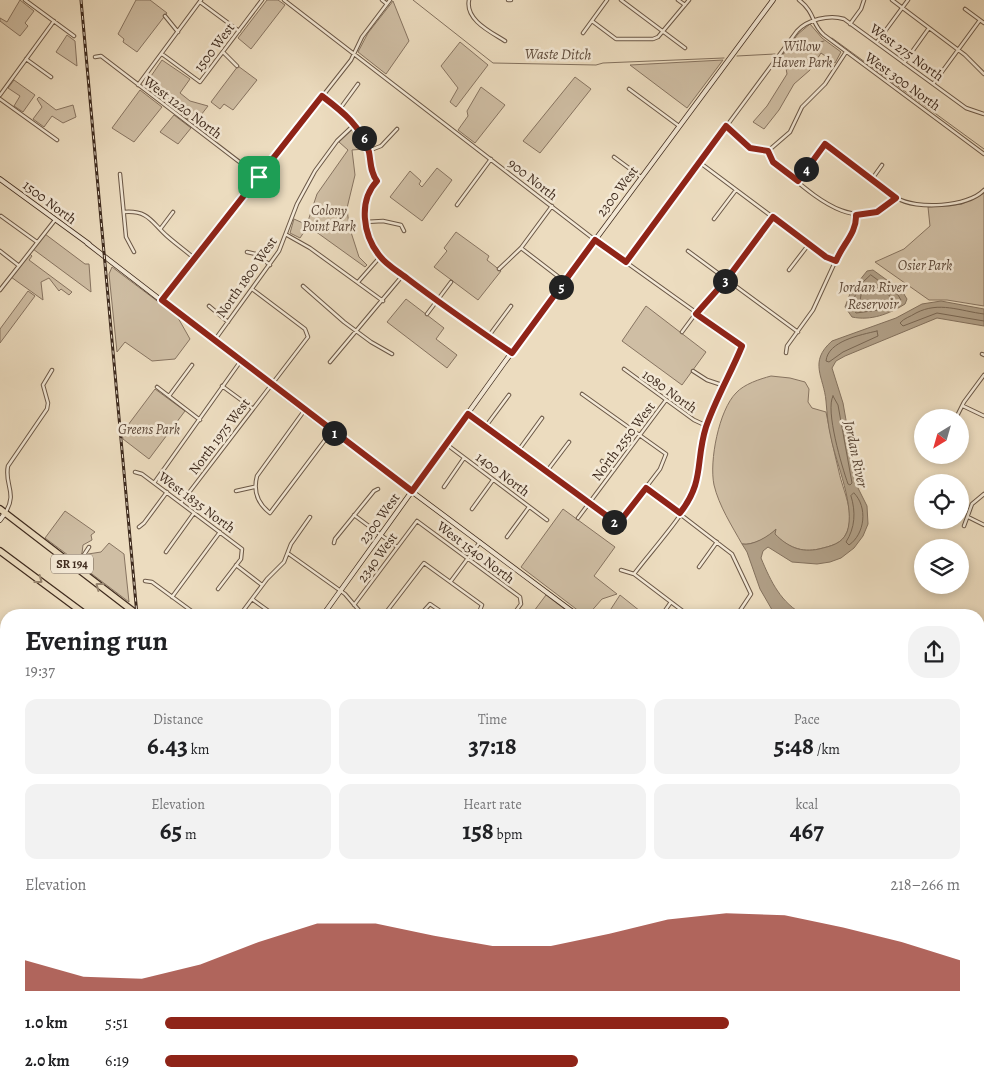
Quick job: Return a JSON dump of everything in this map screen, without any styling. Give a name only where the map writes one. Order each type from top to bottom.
[{"type":"highway","name":"SR 194","points":[[3,511],[130,609]]},
{"type":"highway","name":"SR 194","points":[[0,551],[74,609]]},
{"type":"street","points":[[25,0],[74,36]]},
{"type":"street","name":"1500 West","points":[[162,54],[200,82],[262,0]]},
{"type":"street","points":[[382,0],[387,4]]},
{"type":"street","points":[[162,300],[354,54],[362,37],[390,0]]},
{"type":"street","points":[[469,0],[468,9],[472,18],[505,41]]},
{"type":"street","points":[[583,33],[607,0]]},
{"type":"street","points":[[621,0],[685,48]]},
{"type":"street","points":[[678,0],[685,5]]},
{"type":"street","points":[[592,21],[620,40],[658,37],[688,0]]},
{"type":"street","name":"2300 West","points":[[327,609],[512,353],[773,0]]},
{"type":"street","name":"West 300 North","points":[[799,0],[810,9],[820,32],[984,154]]},
{"type":"street","points":[[850,24],[864,0]]},
{"type":"street","points":[[892,0],[958,50],[984,74]]},
{"type":"street","points":[[877,42],[908,0]]},
{"type":"street","points":[[138,85],[200,1],[239,31]]},
{"type":"street","name":"900 North","points":[[287,1],[595,240],[742,346],[722,385]]},
{"type":"street","points":[[965,8],[984,23]]},
{"type":"street","points":[[165,16],[178,32]]},
{"type":"street","name":"West 275 North","points":[[815,20],[834,17],[850,24],[966,108],[984,114]]},
{"type":"street","points":[[626,262],[802,26],[815,20]]},
{"type":"street","points":[[933,84],[980,20]]},
{"type":"street","points":[[0,95],[54,22]]},
{"type":"street","points":[[904,63],[929,28]]},
{"type":"street","points":[[223,52],[237,66]]},
{"type":"street","points":[[768,151],[790,132],[802,107],[825,84],[846,52]]},
{"type":"street","name":"West 1220 North","points":[[95,57],[101,56],[259,177]]},
{"type":"street","points":[[26,59],[51,77]]},
{"type":"street","points":[[339,110],[358,84]]},
{"type":"street","points":[[630,89],[679,126]]},
{"type":"street","points":[[322,96],[355,124],[362,135],[368,151],[372,175],[377,181],[370,188],[364,213],[365,222],[372,245],[380,257],[437,301],[512,353]]},
{"type":"street","points":[[0,99],[57,140]]},
{"type":"street","name":"North 1800 West","points":[[214,340],[270,265],[287,235],[298,204],[315,170],[337,141],[355,124]]},
{"type":"street","points":[[726,126],[750,148],[768,151]]},
{"type":"street","points":[[368,151],[381,146],[398,129]]},
{"type":"street","points":[[798,181],[825,144],[896,198],[908,204],[919,206],[958,202],[971,199],[984,190]]},
{"type":"street","points":[[768,151],[773,162],[831,206],[843,212],[856,215],[877,212],[896,198]]},
{"type":"street","points":[[614,158],[642,177]]},
{"type":"street","points":[[457,205],[491,159]]},
{"type":"street","points":[[699,162],[809,244],[836,261]]},
{"type":"street","points":[[872,179],[882,165]]},
{"type":"street","points":[[120,174],[126,237],[134,252]]},
{"type":"street","name":"1500 North","points":[[0,179],[162,300],[304,411],[569,609]]},
{"type":"street","points":[[714,218],[736,190]]},
{"type":"street","points":[[499,269],[521,248],[552,206]]},
{"type":"street","points":[[124,212],[139,212],[161,228],[166,236],[195,259]]},
{"type":"street","points":[[161,228],[173,212]]},
{"type":"street","points":[[786,353],[787,346],[813,310],[843,245],[855,230],[856,215]]},
{"type":"street","points":[[1,216],[37,242]]},
{"type":"street","points":[[682,332],[727,279],[773,217]]},
{"type":"street","points":[[0,289],[55,220]]},
{"type":"street","points":[[365,222],[394,222],[402,225],[404,231]]},
{"type":"street","points":[[287,235],[310,248],[383,301]]},
{"type":"street","points":[[789,270],[809,244]]},
{"type":"street","points":[[521,248],[564,282]]},
{"type":"street","points":[[0,251],[18,265]]},
{"type":"street","points":[[688,251],[798,332]]},
{"type":"street","points":[[247,252],[256,254],[270,265]]},
{"type":"street","points":[[358,282],[380,257]]},
{"type":"street","points":[[330,362],[403,275]]},
{"type":"street","points":[[427,314],[451,282]]},
{"type":"street","points":[[304,286],[356,330],[392,354]]},
{"type":"street","name":"North 1975 West","points":[[181,503],[308,334],[252,290]]},
{"type":"street","points":[[209,306],[228,322]]},
{"type":"street","points":[[488,337],[511,306]]},
{"type":"street","points":[[154,483],[240,361]]},
{"type":"street","points":[[169,396],[192,364]]},
{"type":"street","name":"1080 North","points":[[624,369],[694,420],[707,426]]},
{"type":"street","points":[[0,520],[3,511],[12,497],[6,474],[8,466],[47,409],[48,403],[43,386],[52,370]]},
{"type":"street","points":[[634,574],[680,513],[697,484],[699,456],[707,426],[722,385],[707,380],[693,371]]},
{"type":"street","points":[[960,409],[984,375]]},
{"type":"street","points":[[978,382],[984,386]]},
{"type":"street","points":[[222,386],[252,408]]},
{"type":"street","points":[[157,387],[200,420]]},
{"type":"street","points":[[468,414],[618,524],[660,469],[666,454],[639,437],[582,394]]},
{"type":"street","points":[[486,426],[509,395]]},
{"type":"street","name":"North 2550 West","points":[[578,518],[666,400]]},
{"type":"street","points":[[962,406],[984,416]]},
{"type":"street","points":[[304,411],[260,470],[254,487],[260,503],[270,513],[332,432]]},
{"type":"street","points":[[518,450],[542,418]]},
{"type":"street","points":[[547,472],[569,442]]},
{"type":"street","name":"1400 North","points":[[446,444],[547,520]]},
{"type":"street","points":[[444,488],[465,458]]},
{"type":"street","points":[[602,461],[614,470]]},
{"type":"street","name":"West 1835 North","points":[[135,472],[141,473],[240,547],[243,552],[236,565]]},
{"type":"street","points":[[472,509],[493,480]]},
{"type":"street","points":[[236,491],[254,487]]},
{"type":"street","points":[[646,488],[734,557],[750,597],[741,609]]},
{"type":"street","points":[[334,543],[335,539],[354,515],[374,491],[378,489]]},
{"type":"street","points":[[139,527],[167,492]]},
{"type":"street","points":[[969,514],[972,504],[984,494]]},
{"type":"street","points":[[507,537],[530,507]]},
{"type":"street","points":[[166,552],[194,513]]},
{"type":"street","points":[[354,515],[397,547]]},
{"type":"street","points":[[244,609],[262,585],[278,570],[289,554],[290,544],[310,517]]},
{"type":"street","points":[[969,518],[984,525]]},
{"type":"street","name":"2340 West","points":[[354,605],[417,521]]},
{"type":"street","name":"West 1540 North","points":[[417,521],[522,600],[517,609]]},
{"type":"street","points":[[172,597],[220,532]]},
{"type":"street","points":[[451,581],[480,542]]},
{"type":"street","points":[[699,567],[717,542]]},
{"type":"street","points":[[76,567],[89,547]]},
{"type":"street","points":[[289,554],[340,590],[358,609]]},
{"type":"street","points":[[389,609],[424,563],[482,605],[480,609]]},
{"type":"street","points":[[218,589],[236,565],[262,585]]},
{"type":"street","points":[[621,570],[634,574],[680,609]]},
{"type":"street","points":[[145,581],[152,582],[188,609]]},
{"type":"street","points":[[252,599],[266,609]]},
{"type":"street","points":[[666,609],[671,602]]},
{"type":"street","points":[[425,609],[430,604],[437,609]]},
{"type":"green space","points":[[20,0],[34,11],[25,23],[28,26],[20,36],[0,21],[0,18],[7,22]]},
{"type":"green space","points":[[136,0],[150,0],[167,13],[137,52],[123,42],[124,39],[118,34]]},
{"type":"green space","points":[[267,0],[278,0],[285,5],[251,49],[238,38]]},
{"type":"green space","points":[[393,1],[409,41],[386,74],[358,52],[368,33]]},
{"type":"green space","name":"Willow Haven Park","points":[[810,24],[822,38],[841,52],[835,63],[821,53],[810,70],[794,84],[779,110],[764,129],[753,122],[767,106],[787,74],[786,68],[778,61],[798,34]]},
{"type":"green space","points":[[67,35],[75,41],[77,66],[56,52]]},
{"type":"green space","points":[[460,42],[488,65],[456,107],[450,102],[458,88],[441,66]]},
{"type":"green space","points":[[162,60],[190,79],[180,93],[190,101],[208,106],[194,124],[145,85]]},
{"type":"green space","points":[[723,60],[687,108],[630,65]]},
{"type":"green space","points":[[238,66],[257,80],[233,110],[224,104],[220,109],[211,102]]},
{"type":"green space","points":[[575,77],[591,89],[540,153],[523,141]]},
{"type":"green space","points":[[14,80],[35,95],[23,112],[14,106],[20,96],[8,88]]},
{"type":"green space","points":[[481,87],[505,105],[475,143],[458,130],[468,116],[467,111]]},
{"type":"green space","points":[[140,90],[162,107],[134,142],[112,128]]},
{"type":"green space","points":[[39,97],[56,110],[73,105],[76,117],[63,123],[52,116],[44,127],[33,119],[42,107],[37,99]]},
{"type":"green space","points":[[174,115],[191,128],[178,144],[160,132]]},
{"type":"green space","name":"Colony Point Park","points":[[354,128],[365,149],[352,150],[355,175],[347,208],[349,226],[359,257],[367,265],[365,267],[308,226],[300,238],[290,233],[294,219],[305,224],[308,221],[317,194],[348,150],[339,142]]},
{"type":"green space","points":[[437,168],[452,180],[422,221],[390,197],[410,171],[421,181],[419,184],[422,187]]},
{"type":"green space","name":"Osier Park","points":[[984,193],[984,306],[947,300],[929,300],[875,262],[904,249],[930,226],[928,207],[962,204]]},
{"type":"green space","points":[[456,232],[489,256],[487,260],[501,271],[478,300],[434,267],[447,251],[444,248]]},
{"type":"green space","points":[[45,234],[85,264],[89,264],[91,292],[33,249]]},
{"type":"green space","points":[[30,254],[32,256],[29,260],[72,292],[69,295],[61,289],[59,291],[49,278],[41,282],[43,300],[11,277]]},
{"type":"green space","points":[[112,267],[177,316],[190,339],[175,359],[152,361],[125,342],[117,352],[109,274]]},
{"type":"green space","points":[[28,291],[35,296],[0,343],[0,329]]},
{"type":"green space","points":[[406,299],[444,328],[436,339],[457,355],[447,368],[387,322]]},
{"type":"green space","points":[[646,306],[706,352],[682,385],[622,341]]},
{"type":"green space","points":[[771,376],[805,382],[809,389],[808,402],[812,408],[826,412],[850,517],[845,536],[839,542],[832,545],[812,550],[795,548],[779,539],[774,534],[775,530],[760,540],[750,544],[742,544],[726,516],[716,493],[713,475],[714,450],[720,423],[725,411],[739,390],[752,382]]},
{"type":"green space","name":"Greens Park","points":[[155,389],[185,411],[149,459],[123,439],[122,433]]},
{"type":"green space","points":[[563,509],[615,547],[594,576],[617,594],[602,599],[593,609],[576,609],[521,567]]},
{"type":"green space","points":[[65,511],[95,532],[91,535],[92,540],[83,545],[82,553],[76,561],[45,538]]},
{"type":"green space","points":[[109,543],[124,554],[129,602],[80,565],[88,554],[101,552]]},
{"type":"green space","points":[[546,595],[564,609],[536,609]]},
{"type":"green space","points":[[620,595],[638,609],[611,609]]},
{"type":"water","name":"Jordan River Reservoir","points":[[873,270],[902,291],[907,299],[905,304],[880,316],[852,317],[845,307],[851,291],[867,271]]},
{"type":"water","points":[[941,301],[984,309],[984,326],[937,318],[836,361],[832,368],[843,403],[858,488],[867,506],[868,524],[863,536],[854,548],[841,558],[830,562],[817,564],[792,562],[768,547],[763,551],[761,558],[769,575],[783,598],[795,609],[772,609],[760,589],[747,552],[742,544],[756,542],[776,529],[775,534],[790,546],[806,550],[819,549],[836,544],[842,539],[847,532],[849,522],[847,498],[833,448],[825,392],[819,370],[821,356],[832,341],[896,318],[922,304]]},
{"type":"waterway","name":"Waste Ditch","points":[[413,0],[493,63],[596,65],[603,63],[724,58]]},
{"type":"waterway","name":"Waste Ditch","points":[[832,38],[984,149]]},
{"type":"waterway","name":"Waste Ditch","points":[[784,53],[824,41]]},
{"type":"waterway","name":"Waste Ditch","points":[[737,56],[775,54]]},
{"type":"railway","points":[[81,0],[136,609]]},
{"type":"route","points":[[322,96],[355,124],[362,135],[368,151],[372,175],[377,181],[370,188],[364,213],[365,222],[367,234],[380,257],[437,301],[512,353],[595,240],[626,262],[726,126],[750,148],[768,151],[773,162],[798,181],[825,144],[896,198],[890,205],[877,212],[856,215],[855,230],[843,245],[836,261],[826,257],[773,217],[727,279],[696,314],[742,346],[722,385],[707,426],[699,456],[697,484],[688,503],[680,513],[646,488],[618,524],[468,414],[412,491],[304,411],[162,300],[259,177],[322,96]]},
{"type":"water label","name":"Jordan River","points":[[856,454]]}]
